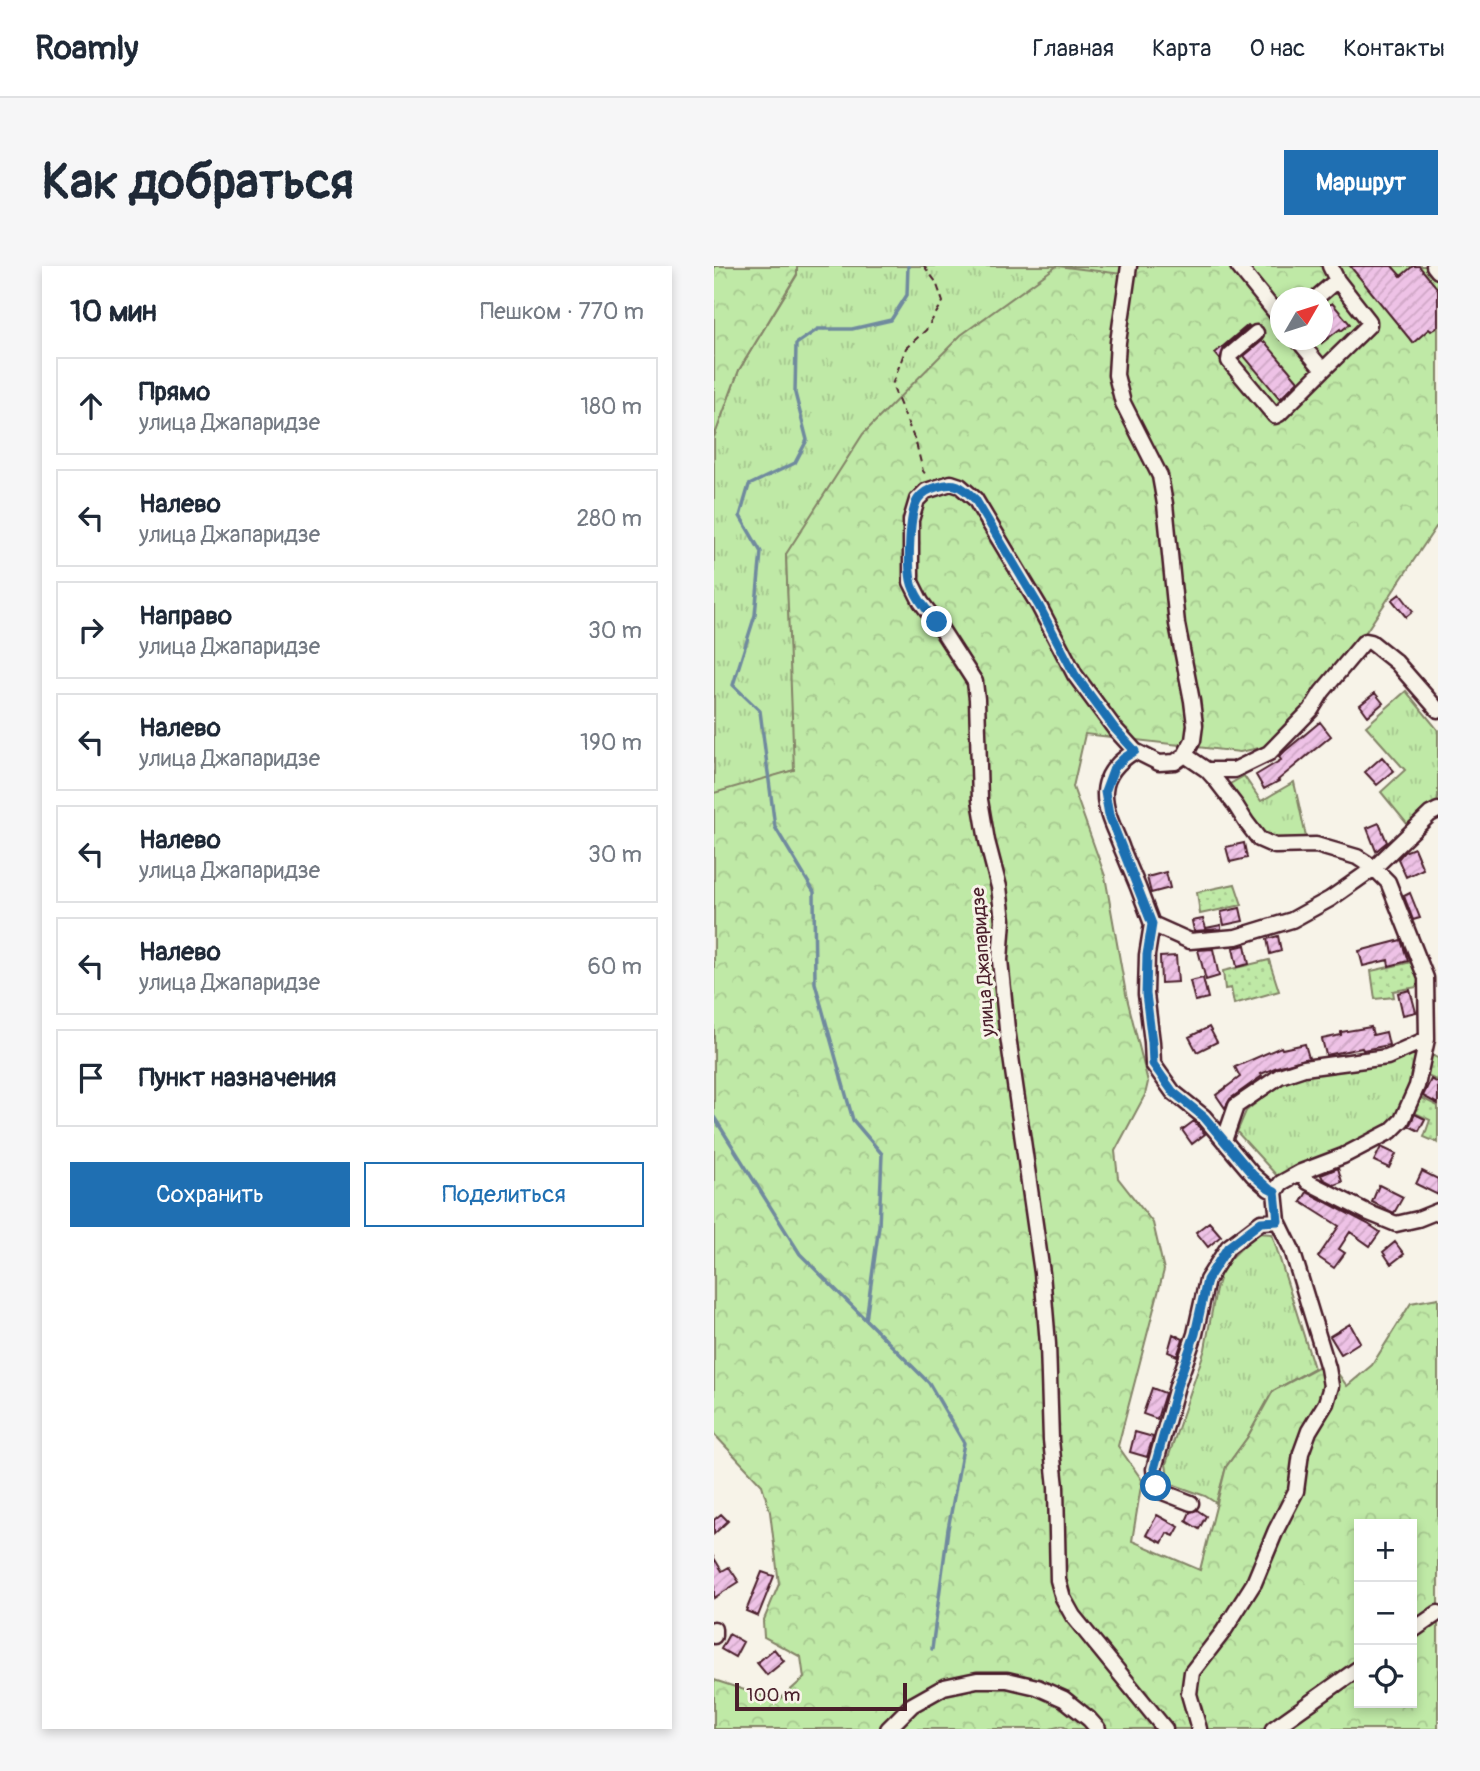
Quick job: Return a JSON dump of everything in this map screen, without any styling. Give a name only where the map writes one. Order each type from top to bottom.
[{"type":"street","points":[[936,487],[951,483],[960,486],[975,499],[1039,606],[1075,675],[1135,751],[1159,763],[1175,762],[1185,755],[1193,740],[1195,725],[1177,624],[1160,476],[1123,403],[1116,375],[1129,266]]},
{"type":"street","points":[[1238,266],[1270,306]]},
{"type":"street","points":[[1256,333],[1230,355],[1229,361],[1275,416],[1369,325],[1369,321],[1337,280],[1331,266]]},
{"type":"street","points":[[1434,266],[1438,271]]},
{"type":"street","points":[[1329,287],[1337,280]]},
{"type":"street","points":[[1307,350],[1324,370]]},
{"type":"street","name":"улица Джапаридзе","points":[[936,487],[926,491],[917,500],[911,520],[911,582],[921,602],[975,682],[980,800],[999,887],[1003,920],[1000,960],[1007,1029],[1042,1273],[1056,1487],[1058,1580],[1063,1598],[1073,1616],[1165,1729]]},
{"type":"street","points":[[1207,771],[1234,770],[1269,754],[1311,710],[1322,692],[1366,642],[1371,642],[1396,663],[1438,710]]},
{"type":"street","points":[[1135,751],[1114,768],[1105,792],[1109,815],[1152,924],[1147,955],[1146,994],[1153,1064],[1173,1092],[1204,1117],[1253,1175],[1275,1192]]},
{"type":"street","points":[[1185,755],[1216,780],[1259,839],[1275,846],[1316,845],[1357,857],[1374,868],[1388,882],[1426,978],[1432,1016],[1417,1086],[1402,1120],[1391,1131],[1343,1156],[1301,1172],[1281,1184],[1275,1192],[1278,1221],[1292,1250],[1331,1386],[1326,1403],[1309,1431],[1301,1453],[1296,1491],[1254,1583],[1223,1633],[1192,1672],[1189,1694],[1199,1729]]},
{"type":"street","points":[[1152,924],[1190,941],[1236,937],[1292,920],[1330,899],[1374,868],[1430,814],[1438,810]]},
{"type":"street","points":[[1224,1141],[1236,1106],[1280,1076],[1304,1068],[1387,1057],[1427,1039]]},
{"type":"street","points":[[1301,1172],[1308,1182],[1396,1224],[1438,1211]]},
{"type":"street","points":[[1191,1503],[1160,1491],[1156,1486],[1154,1469],[1177,1386],[1195,1334],[1207,1280],[1228,1247],[1261,1222],[1278,1221]]},
{"type":"street","points":[[1417,1628],[1438,1613]]},
{"type":"street","points":[[714,1629],[714,1636]]},
{"type":"street","points":[[1273,1729],[1354,1672]]},
{"type":"street","points":[[888,1729],[912,1705],[944,1687],[977,1680],[1007,1680],[1037,1687],[1065,1699],[1098,1729]]},
{"type":"path","points":[[924,266],[936,282],[943,302],[926,330],[906,348],[892,385],[923,471],[936,487]]},
{"type":"green space","points":[[714,266],[797,266],[797,274],[739,370],[714,437]]},
{"type":"green space","points":[[797,266],[1124,266],[1122,274],[786,554],[795,770],[714,794],[714,437],[739,370],[797,275]]},
{"type":"green space","points":[[1057,266],[1122,274],[1124,266],[1438,266],[1438,528],[1436,527],[1327,690],[1264,747],[1240,752],[1085,734],[1073,787],[1105,876],[1126,994],[1148,1082],[1145,1095],[1115,1151],[1118,1178],[1153,1223],[1164,1270],[1118,1446],[1142,1480],[1132,1541],[1200,1570],[1226,1467],[1247,1438],[1273,1391],[1329,1361],[1347,1386],[1372,1365],[1411,1303],[1438,1298],[1438,1729],[1068,1729],[1062,1726],[1050,1729],[714,1729],[714,1680],[778,1701],[804,1678],[801,1657],[764,1637],[763,1622],[779,1584],[770,1512],[762,1485],[714,1434],[714,793],[794,770],[786,554],[863,434],[961,335]]},
{"type":"green space","points":[[1406,691],[1438,730],[1438,802],[1408,825],[1381,792],[1405,770],[1366,726]]},
{"type":"green space","points":[[1244,776],[1261,801],[1294,782],[1306,837],[1278,841],[1260,829],[1228,785]]},
{"type":"green space","points":[[1235,884],[1242,905],[1200,914],[1197,892]]},
{"type":"green space","points":[[1269,960],[1279,991],[1234,1004],[1231,988],[1225,989],[1223,971]]},
{"type":"green space","points":[[1416,961],[1423,986],[1393,991],[1394,997],[1375,999],[1371,971]]},
{"type":"green space","points":[[1420,1049],[1410,1087],[1396,1121],[1341,1151],[1278,1177],[1237,1132],[1246,1111],[1282,1082],[1315,1074],[1389,1063]]},
{"type":"green space","points":[[1427,1053],[1438,1058],[1438,1081],[1423,1074]]},
{"type":"green space","points":[[1416,1095],[1438,1106],[1438,1143],[1424,1137],[1430,1120],[1409,1110]]},
{"type":"green space","points":[[1257,1233],[1272,1234],[1314,1368],[1273,1391],[1247,1438],[1226,1467],[1216,1503],[1205,1496],[1169,1483],[1166,1464],[1205,1349],[1223,1266]]},
{"type":"building","points":[[1350,266],[1392,266],[1401,276],[1413,266],[1419,266],[1438,289],[1438,326],[1431,331],[1429,329],[1413,343]]},
{"type":"building","points":[[1333,304],[1350,324],[1341,331],[1340,329],[1333,334]]},
{"type":"building","points":[[1248,325],[1224,348],[1220,359],[1215,353]]},
{"type":"building","points":[[1262,341],[1265,342],[1298,381],[1280,399],[1244,356]]},
{"type":"building","points":[[1400,594],[1413,611],[1406,617],[1392,600]]},
{"type":"building","points":[[1375,693],[1383,703],[1368,716],[1360,705]]},
{"type":"building","points":[[1320,722],[1331,736],[1279,781],[1264,789],[1256,775],[1281,760],[1279,757],[1285,751]]},
{"type":"building","points":[[1382,757],[1394,771],[1377,785],[1365,772]]},
{"type":"building","points":[[1379,823],[1387,842],[1376,851],[1367,828]]},
{"type":"building","points":[[1244,843],[1247,858],[1230,862],[1226,847]]},
{"type":"building","points":[[1414,848],[1423,869],[1406,877],[1398,859],[1404,852]]},
{"type":"building","points":[[1166,872],[1170,888],[1151,893],[1147,877]]},
{"type":"building","points":[[1410,893],[1420,918],[1413,920],[1404,896]]},
{"type":"building","points":[[1240,908],[1243,921],[1224,925],[1221,912]]},
{"type":"building","points":[[1203,919],[1206,928],[1221,925],[1221,929],[1194,931],[1192,921]]},
{"type":"building","points":[[1278,936],[1281,951],[1270,954],[1267,939]]},
{"type":"building","points":[[1401,940],[1408,961],[1389,966],[1388,960],[1363,966],[1359,951]]},
{"type":"building","points":[[1245,945],[1249,964],[1237,967],[1233,948]]},
{"type":"building","points":[[1213,949],[1219,976],[1206,980],[1198,950]]},
{"type":"building","points":[[1176,956],[1178,982],[1161,983],[1160,957]]},
{"type":"building","points":[[1203,978],[1208,998],[1195,1001],[1190,981]]},
{"type":"building","points":[[1410,990],[1416,1012],[1403,1015],[1398,993]]},
{"type":"building","points":[[1209,1027],[1217,1042],[1197,1052],[1189,1037]]},
{"type":"building","points":[[1371,1027],[1373,1035],[1386,1032],[1389,1045],[1326,1055],[1322,1039],[1341,1035],[1341,1032]]},
{"type":"building","points":[[1305,1044],[1309,1058],[1261,1074],[1262,1076],[1230,1099],[1225,1108],[1216,1095],[1240,1077],[1235,1067],[1281,1047],[1282,1049]]},
{"type":"building","points":[[1431,1079],[1438,1083],[1438,1104],[1423,1096]]},
{"type":"building","points":[[1415,1114],[1425,1119],[1419,1131],[1409,1126]]},
{"type":"building","points":[[1194,1121],[1205,1134],[1192,1144],[1182,1130]]},
{"type":"building","points":[[1381,1147],[1396,1154],[1389,1168],[1374,1161]]},
{"type":"building","points":[[1338,1168],[1342,1182],[1334,1185],[1323,1179],[1321,1175]]},
{"type":"building","points":[[1422,1171],[1438,1179],[1438,1195],[1416,1184]]},
{"type":"building","points":[[1379,1185],[1403,1197],[1394,1213],[1372,1202]]},
{"type":"building","points":[[1307,1192],[1380,1232],[1370,1246],[1350,1232],[1339,1249],[1345,1253],[1334,1268],[1318,1257],[1339,1226],[1301,1202]]},
{"type":"building","points":[[1209,1222],[1221,1236],[1208,1247],[1196,1232]]},
{"type":"building","points":[[1395,1242],[1404,1254],[1391,1264],[1383,1252]]},
{"type":"building","points":[[1350,1324],[1360,1342],[1341,1354],[1330,1336]]},
{"type":"building","points":[[1173,1334],[1183,1339],[1177,1356],[1168,1352]]},
{"type":"building","points":[[1152,1388],[1165,1393],[1157,1419],[1143,1414]]},
{"type":"building","points":[[1135,1432],[1153,1437],[1147,1457],[1130,1452]]},
{"type":"building","points":[[1197,1510],[1206,1516],[1199,1529],[1186,1521],[1190,1512]]},
{"type":"building","points":[[721,1514],[728,1521],[714,1534],[714,1520]]},
{"type":"building","points":[[1157,1515],[1179,1527],[1174,1536],[1167,1533],[1162,1543],[1146,1535]]},
{"type":"building","points":[[714,1558],[722,1571],[729,1567],[739,1582],[714,1598]]},
{"type":"building","points":[[762,1572],[774,1576],[758,1616],[746,1611]]},
{"type":"building","points":[[729,1634],[743,1642],[735,1657],[721,1649]]},
{"type":"building","points":[[774,1649],[784,1661],[767,1675],[757,1663]]},
{"type":"waterway","points":[[866,1320],[879,1226],[882,1154],[853,1120],[815,983],[814,892],[775,827],[760,711],[733,685],[755,615],[761,552],[740,516],[749,485],[795,463],[807,440],[795,393],[796,344],[818,329],[852,329],[891,320],[907,295],[908,266]]},
{"type":"waterway","points":[[714,1117],[800,1254],[929,1383],[964,1443],[948,1529],[932,1649]]},
{"type":"route","points":[[937,622],[921,602],[911,582],[911,520],[917,500],[926,491],[951,483],[960,486],[975,499],[1039,606],[1075,675],[1135,751],[1114,768],[1105,792],[1109,815],[1152,924],[1147,955],[1146,994],[1153,1064],[1173,1092],[1204,1117],[1253,1175],[1275,1192],[1278,1221],[1261,1222],[1228,1247],[1207,1280],[1195,1334],[1177,1386],[1154,1469],[1156,1486]]}]
